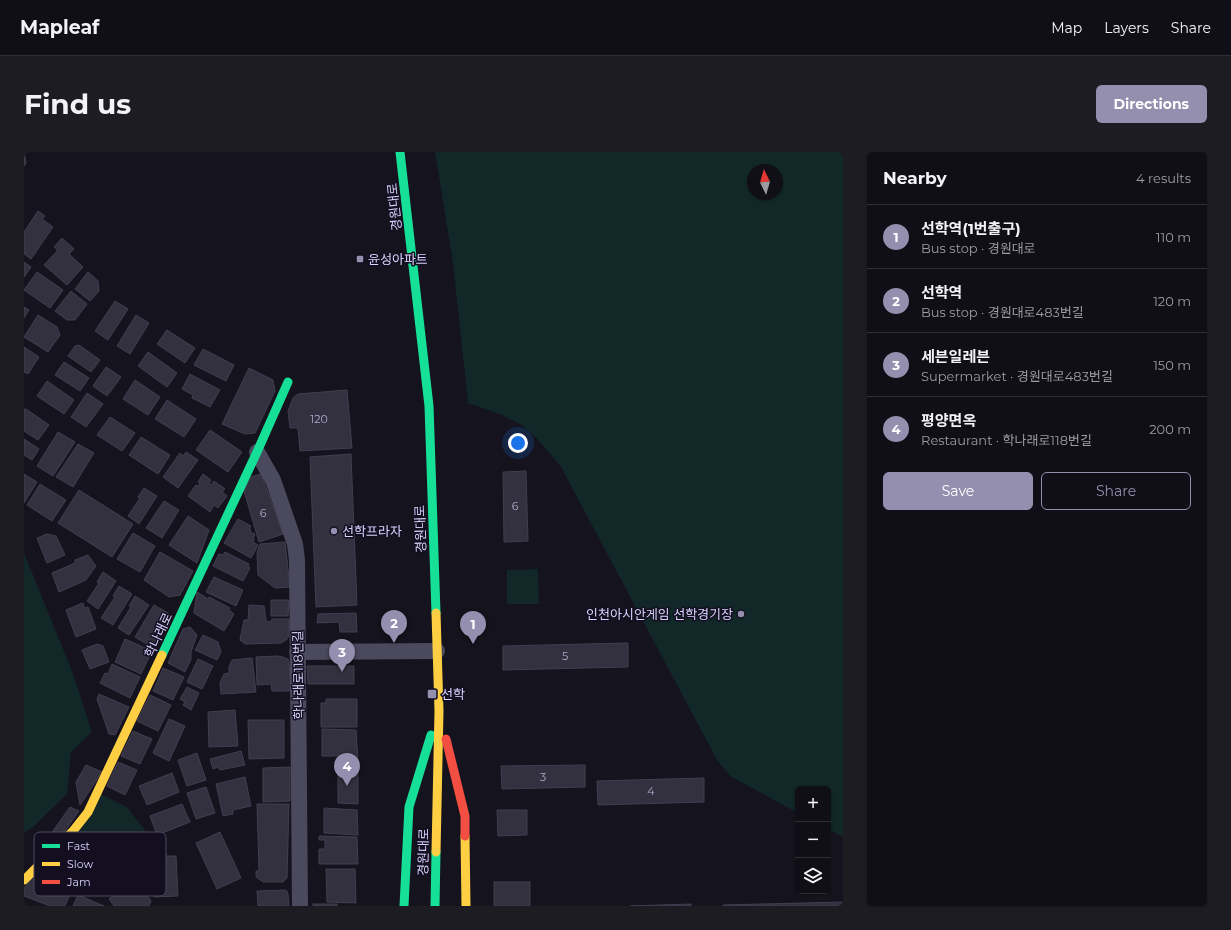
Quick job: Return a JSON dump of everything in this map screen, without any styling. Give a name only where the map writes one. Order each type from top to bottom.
[{"type":"main road","name":"경원대로","points":[[400,152],[429,406],[439,711],[435,906]]},
{"type":"main road","name":"학나래로","points":[[72,832],[88,812],[257,452],[288,382]]},
{"type":"main road","points":[[404,906],[409,807],[439,711]]},
{"type":"main road","points":[[439,711],[465,816],[466,906]]},
{"type":"main road","name":"학나래로","points":[[24,880],[34,870]]},
{"type":"street","name":"학나래로118번길","points":[[257,452],[273,480],[295,544],[297,560],[300,906]]},
{"type":"street","points":[[297,652],[437,651]]},
{"type":"green space","name":"인천아시안게임 선학경기장","points":[[435,152],[843,152],[843,837],[831,831],[831,786],[795,786],[795,811],[730,776],[717,760],[561,467],[530,431],[506,417],[468,403],[453,263]]},
{"type":"green space","points":[[24,553],[72,671],[92,732],[71,752],[67,794],[32,828],[24,833]]},
{"type":"green space","points":[[538,569],[539,604],[507,604],[507,570]]},
{"type":"green space","points":[[98,793],[127,807],[146,832],[67,832]]},
{"type":"building","points":[[24,152],[26,163],[24,166]]},
{"type":"building","points":[[38,211],[45,216],[42,219],[53,227],[31,259],[24,254],[24,232]]},
{"type":"building","points":[[62,238],[74,249],[69,254],[83,267],[67,285],[44,265],[58,250],[54,247]]},
{"type":"building","points":[[24,262],[31,267],[24,277]]},
{"type":"building","points":[[37,272],[63,290],[50,308],[24,290]]},
{"type":"building","points":[[88,272],[98,281],[99,291],[90,301],[75,289]]},
{"type":"building","points":[[71,291],[87,304],[75,320],[67,320],[55,311]]},
{"type":"building","points":[[115,301],[128,309],[108,340],[95,331]]},
{"type":"building","points":[[24,307],[29,310],[24,318]]},
{"type":"building","points":[[38,315],[57,327],[60,335],[48,352],[24,337]]},
{"type":"building","points":[[136,315],[149,323],[130,354],[117,346]]},
{"type":"building","points":[[167,330],[195,348],[185,363],[157,344]]},
{"type":"building","points":[[79,345],[100,360],[91,372],[68,356],[75,346]]},
{"type":"building","points":[[24,347],[39,357],[28,374],[24,372]]},
{"type":"building","points":[[203,349],[234,365],[226,381],[194,365]]},
{"type":"building","points":[[148,352],[177,373],[167,387],[138,366]]},
{"type":"building","points":[[64,362],[89,378],[80,391],[55,375]]},
{"type":"building","points":[[106,367],[121,377],[107,396],[93,386]]},
{"type":"building","points":[[249,368],[273,380],[275,391],[255,433],[245,434],[222,424]]},
{"type":"building","points":[[190,374],[220,390],[210,407],[192,398],[193,395],[182,389]]},
{"type":"building","points":[[135,380],[160,397],[148,415],[123,399]]},
{"type":"building","points":[[47,381],[74,400],[64,414],[37,396]]},
{"type":"building","points":[[347,390],[352,448],[300,451],[298,428],[290,428],[288,411],[293,398],[298,394]]},
{"type":"building","points":[[87,393],[103,404],[86,427],[71,417]]},
{"type":"building","points":[[167,400],[196,419],[184,437],[155,419]]},
{"type":"building","points":[[24,409],[49,425],[38,440],[24,431]]},
{"type":"building","points":[[110,417],[135,433],[122,451],[97,435]]},
{"type":"building","points":[[210,430],[242,452],[228,472],[196,450]]},
{"type":"building","points":[[58,432],[75,442],[53,476],[37,466]]},
{"type":"building","points":[[141,437],[170,455],[158,474],[129,455]]},
{"type":"building","points":[[24,439],[39,449],[32,460],[24,455]]},
{"type":"building","points":[[78,444],[94,453],[73,487],[56,477]]},
{"type":"building","points":[[186,452],[198,460],[178,488],[163,477],[180,453],[183,456]]},
{"type":"building","name":"선학프라자","points":[[351,454],[357,605],[316,607],[310,457]]},
{"type":"building","points":[[526,471],[528,541],[504,542],[503,472]]},
{"type":"building","points":[[24,474],[37,482],[24,503]]},
{"type":"building","points":[[203,474],[211,480],[209,483],[211,485],[214,481],[225,489],[222,492],[227,496],[218,508],[214,505],[210,512],[188,496],[196,485],[198,486],[200,484],[198,482]]},
{"type":"building","points":[[261,474],[283,534],[259,542],[244,491],[251,477]]},
{"type":"building","points":[[40,484],[66,500],[52,521],[27,505]]},
{"type":"building","points":[[144,488],[157,496],[139,524],[128,516],[140,498],[138,497]]},
{"type":"building","points":[[79,490],[133,524],[112,557],[58,523]]},
{"type":"building","points":[[164,501],[179,510],[162,538],[146,528]]},
{"type":"building","points":[[188,516],[209,530],[197,563],[169,545]]},
{"type":"building","points":[[238,519],[251,526],[249,529],[251,530],[250,532],[255,534],[253,542],[258,545],[251,558],[224,543]]},
{"type":"building","points":[[133,533],[155,546],[140,572],[117,559]]},
{"type":"building","points":[[47,534],[56,536],[65,555],[47,563],[37,538]]},
{"type":"building","points":[[285,542],[290,587],[275,588],[258,575],[257,553],[260,544]]},
{"type":"building","points":[[160,552],[193,571],[180,595],[169,597],[144,580]]},
{"type":"building","points":[[225,552],[249,564],[248,566],[250,568],[243,581],[213,566],[219,554],[223,555]]},
{"type":"building","points":[[88,555],[96,566],[86,580],[59,592],[52,573],[75,563],[75,560]]},
{"type":"building","points":[[103,572],[116,581],[98,609],[87,601],[99,583],[97,582]]},
{"type":"building","points":[[214,577],[243,590],[236,606],[206,592]]},
{"type":"building","points":[[119,586],[132,594],[113,625],[101,618],[115,597],[113,596]]},
{"type":"building","points":[[197,592],[208,599],[209,597],[230,608],[229,610],[234,614],[224,631],[194,613]]},
{"type":"building","points":[[135,596],[149,605],[129,635],[118,628],[131,607],[129,606]]},
{"type":"building","points":[[271,600],[289,600],[288,616],[271,616]]},
{"type":"building","points":[[83,603],[84,608],[88,607],[96,629],[76,637],[66,610]]},
{"type":"building","points":[[154,605],[168,613],[171,619],[153,648],[135,637]]},
{"type":"building","points":[[249,605],[264,606],[266,621],[271,622],[272,619],[289,619],[289,636],[286,640],[281,643],[245,644],[240,640],[244,620],[248,620]]},
{"type":"building","points":[[356,613],[357,632],[340,632],[339,622],[317,623],[318,614]]},
{"type":"building","points":[[190,627],[197,635],[191,652],[191,659],[185,672],[168,663],[183,629]]},
{"type":"building","points":[[203,635],[218,642],[221,652],[217,660],[195,650]]},
{"type":"building","points":[[125,639],[152,651],[141,674],[115,662]]},
{"type":"building","points":[[628,643],[628,667],[503,670],[503,646]]},
{"type":"building","points":[[97,644],[103,646],[109,662],[90,669],[82,650]]},
{"type":"building","points":[[277,656],[288,659],[291,691],[272,691],[271,684],[257,685],[256,657]]},
{"type":"building","points":[[252,658],[256,692],[221,694],[220,683],[224,674],[229,673],[229,667],[232,660]]},
{"type":"building","points":[[198,659],[213,666],[202,689],[187,682]]},
{"type":"building","points":[[112,664],[140,677],[130,698],[100,683],[105,673],[108,674]]},
{"type":"building","points":[[307,666],[354,666],[354,684],[308,684]]},
{"type":"building","points":[[163,668],[184,677],[173,700],[153,691]]},
{"type":"building","points":[[187,687],[199,693],[191,710],[183,705],[185,702],[180,699]]},
{"type":"building","points":[[99,694],[129,707],[115,735],[109,734],[97,699]]},
{"type":"building","points":[[150,695],[171,705],[158,731],[137,721]]},
{"type":"building","points":[[326,699],[357,699],[357,727],[321,727],[321,703],[326,703]]},
{"type":"building","points":[[235,710],[238,746],[209,747],[208,712]]},
{"type":"building","points":[[169,719],[185,726],[169,761],[153,753]]},
{"type":"building","points":[[248,720],[284,720],[284,758],[249,759]]},
{"type":"building","points":[[322,729],[356,730],[358,761],[338,761],[338,756],[322,756]]},
{"type":"building","points":[[133,731],[152,739],[140,764],[121,756]]},
{"type":"building","points":[[241,751],[245,765],[220,770],[218,767],[213,769],[210,759]]},
{"type":"building","points":[[197,753],[206,780],[187,786],[178,760]]},
{"type":"building","points":[[118,762],[137,770],[125,795],[107,786]]},
{"type":"building","points":[[86,765],[102,772],[80,805],[76,782]]},
{"type":"building","points":[[338,765],[358,765],[358,804],[338,803]]},
{"type":"building","points":[[585,765],[585,787],[502,789],[501,766]]},
{"type":"building","points":[[290,767],[290,801],[263,802],[263,768]]},
{"type":"building","points":[[172,773],[179,792],[147,805],[139,786]]},
{"type":"building","points":[[245,777],[251,806],[233,810],[233,814],[223,816],[216,784]]},
{"type":"building","points":[[704,778],[704,802],[598,805],[597,781]]},
{"type":"building","points":[[206,787],[215,813],[196,819],[187,793]]},
{"type":"building","points":[[182,804],[190,822],[165,832],[156,832],[150,816]]},
{"type":"building","points":[[257,804],[289,804],[287,878],[283,882],[263,882],[256,877],[256,871],[259,871]]},
{"type":"building","points":[[70,807],[79,811],[64,832],[53,831]]},
{"type":"building","points":[[324,808],[357,810],[358,835],[324,833]]},
{"type":"building","points":[[497,810],[527,810],[527,835],[498,836]]},
{"type":"building","points":[[220,832],[241,878],[217,889],[196,843]]},
{"type":"building","points":[[319,836],[357,837],[358,864],[319,864],[319,849],[325,849],[325,840],[319,840]]},
{"type":"building","points":[[166,856],[176,856],[178,896],[154,897],[166,896]]},
{"type":"building","points":[[326,869],[355,869],[356,903],[327,902]]},
{"type":"building","points":[[34,876],[34,896],[69,896],[65,906],[50,906],[24,896],[24,888]]},
{"type":"building","points":[[494,882],[530,882],[530,906],[494,906]]},
{"type":"building","points":[[285,890],[288,894],[289,906],[258,906],[257,891]]},
{"type":"building","points":[[78,896],[80,896],[104,906],[73,906]]},
{"type":"building","points":[[113,896],[147,896],[151,901],[149,906],[114,906],[109,899]]},
{"type":"building","points":[[843,902],[843,906],[723,906],[723,905]]},
{"type":"building","points":[[313,904],[337,904],[337,906],[313,906]]},
{"type":"building","points":[[691,904],[691,906],[630,906]]},
{"type":"traffic: fast","points":[[400,152],[429,406],[436,613]]},
{"type":"traffic: fast","points":[[162,655],[288,382]]},
{"type":"traffic: fast","points":[[404,906],[409,807],[431,735]]},
{"type":"traffic: fast","points":[[435,906],[436,852]]},
{"type":"traffic: slow","points":[[436,613],[439,711],[436,852]]},
{"type":"traffic: slow","points":[[72,832],[88,812],[162,655]]},
{"type":"traffic: slow","points":[[465,836],[466,906]]},
{"type":"traffic: slow","points":[[24,880],[34,870]]},
{"type":"traffic: jam","points":[[446,739],[465,816],[465,836]]},
{"type":"place","name":"윤성아파트","points":[[360,259]]},
{"type":"place","name":"선학프라자","points":[[334,531]]},
{"type":"place","name":"인천아시안게임 선학경기장","points":[[741,614]]},
{"type":"place","name":"선학역","points":[[394,643]]},
{"type":"place","name":"선학역(1번출구)","points":[[473,644]]},
{"type":"place","name":"세븐일레븐","points":[[342,672]]},
{"type":"place","name":"선학","points":[[432,694]]},
{"type":"place","name":"평양면옥","points":[[347,786]]}]
